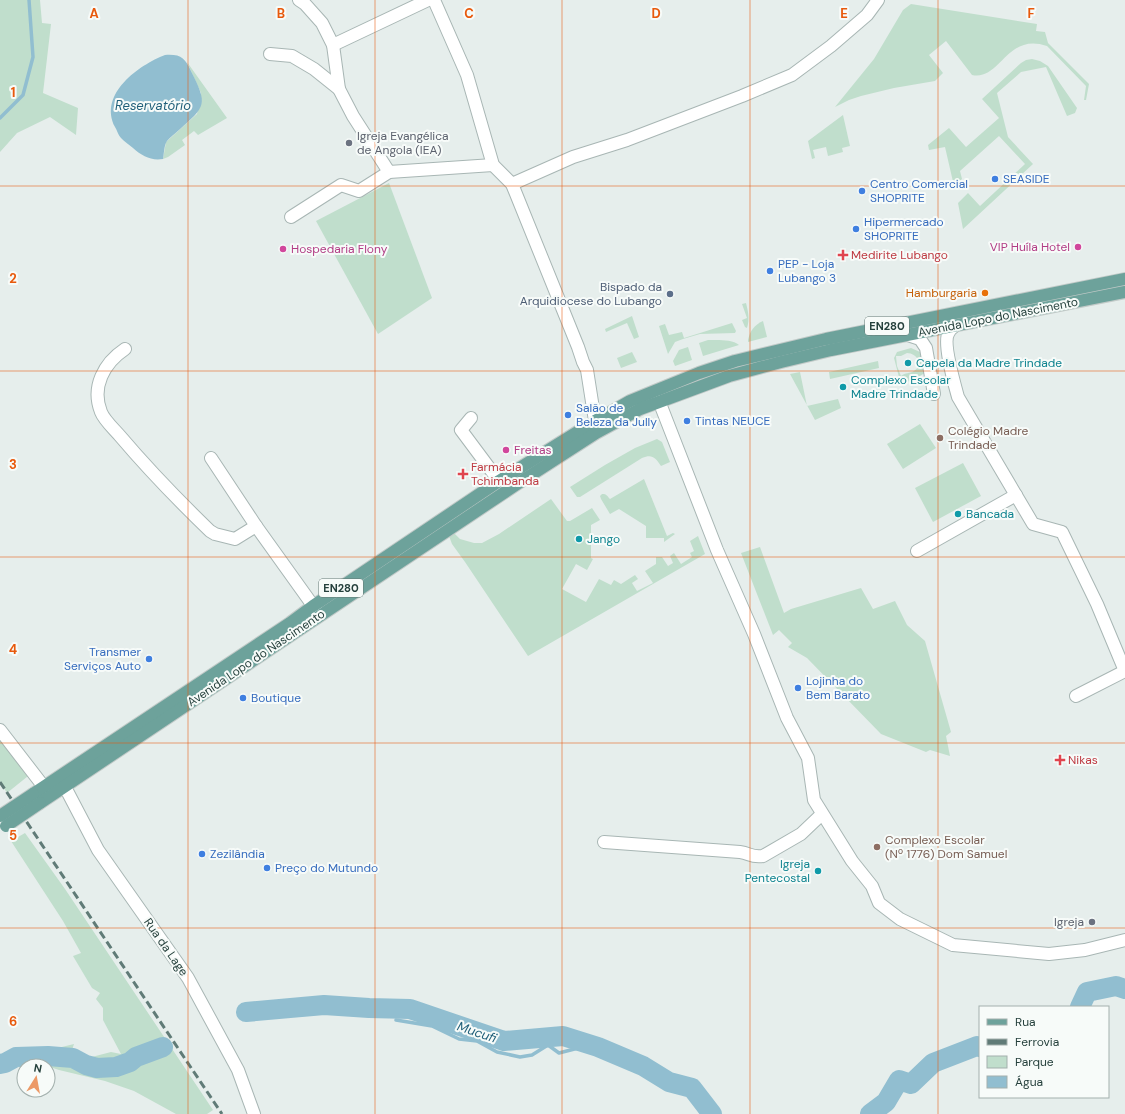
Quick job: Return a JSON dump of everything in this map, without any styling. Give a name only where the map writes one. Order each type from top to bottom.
[{"type":"main road","name":"Avenida Lopo do Nascimento","points":[[2,824],[36,799],[65,787],[316,611],[499,480],[630,401],[699,373],[735,361],[826,339],[1125,279]]},
{"type":"main road","name":"Avenida Lopo do Nascimento","points":[[36,799],[44,787],[284,627],[316,611],[596,433],[640,409],[721,379],[781,362],[908,334],[1125,292]]},
{"type":"street","points":[[299,0],[322,23],[333,45],[338,89]]},
{"type":"street","points":[[333,45],[428,0]]},
{"type":"street","points":[[434,0],[467,75],[493,165],[512,184],[587,370],[595,421]]},
{"type":"street","points":[[512,184],[573,157],[627,140],[792,75],[836,42],[867,15],[878,0]]},
{"type":"street","points":[[270,54],[292,56],[314,69],[338,89],[353,116],[389,172]]},
{"type":"street","points":[[291,217],[341,185],[359,191],[389,172],[493,165]]},
{"type":"street","points":[[956,325],[948,332],[946,338],[951,374],[958,397],[1033,524],[1062,532],[1097,604],[1125,671],[1076,696]]},
{"type":"street","points":[[908,334],[920,339],[926,348],[934,394]]},
{"type":"street","points":[[125,349],[107,365],[99,382],[97,400],[101,413],[136,455],[210,531],[215,534],[235,539],[256,526]]},
{"type":"street","points":[[931,378],[951,374]]},
{"type":"street","points":[[659,401],[717,550],[754,634],[787,718],[808,758],[814,800],[852,861],[872,886],[879,903],[900,919],[953,945],[1049,954],[1085,950],[1125,940]]},
{"type":"street","points":[[471,418],[461,430],[499,480]]},
{"type":"street","points":[[211,458],[256,526],[316,611]]},
{"type":"street","points":[[917,551],[1016,495]]},
{"type":"street","points":[[0,730],[44,787]]},
{"type":"street","name":"Rua da Lage","points":[[65,787],[98,850],[188,978],[238,1070],[254,1114]]},
{"type":"street","points":[[604,842],[746,852],[757,857],[763,856],[801,834],[822,814]]},
{"type":"green space","points":[[0,0],[40,0],[42,23],[51,24],[43,93],[78,108],[76,135],[50,117],[17,133],[0,152]]},
{"type":"green space","points":[[911,4],[1037,24],[1036,31],[1045,32],[1048,43],[1089,84],[1086,100],[1084,100],[1086,86],[1047,46],[1033,43],[1022,45],[990,71],[982,75],[972,75],[946,41],[929,55],[943,73],[935,81],[894,88],[861,96],[835,107],[874,59],[903,10]]},
{"type":"green space","points":[[1032,59],[1040,61],[1048,66],[1077,108],[1075,113],[1067,116],[1046,67],[1021,72],[997,93],[1008,137],[1033,164],[963,229],[958,203],[968,193],[980,206],[1025,164],[999,136],[960,171],[962,179],[954,186],[945,147],[929,150],[928,145],[949,128],[966,147],[999,118],[982,99],[1021,63]]},
{"type":"green space","points":[[187,62],[227,118],[198,135],[194,131],[182,140],[185,145],[163,159],[166,142],[197,114],[201,93]]},
{"type":"green space","points":[[843,115],[850,146],[842,148],[843,152],[828,156],[826,147],[813,150],[815,158],[812,159],[808,141]]},
{"type":"green space","points":[[389,183],[432,298],[378,334],[316,221]]},
{"type":"green space","points":[[746,303],[749,318],[747,328],[742,320],[747,318],[742,304]]},
{"type":"green space","points":[[632,316],[639,337],[634,339],[627,323],[606,332],[605,329]]},
{"type":"green space","points":[[763,321],[767,337],[748,342],[753,329],[757,324]]},
{"type":"green space","points":[[732,323],[736,331],[735,333],[700,334],[683,339],[675,342],[668,354],[659,326],[665,324],[669,335],[682,332],[684,338]]},
{"type":"green space","points":[[708,340],[729,341],[739,345],[703,356],[699,343]]},
{"type":"green space","points":[[688,347],[692,360],[675,366],[673,361],[679,350]]},
{"type":"green space","points":[[911,348],[920,352],[925,373],[909,382],[906,378],[900,381],[894,358],[897,352]],"holes":[[[907,353],[916,357],[919,366],[914,371],[901,376],[897,366],[896,356],[901,356]]]},
{"type":"green space","points":[[632,352],[637,362],[621,368],[617,358]]},
{"type":"green space","points":[[878,361],[879,368],[830,379],[829,372]]},
{"type":"green space","points":[[800,372],[807,405],[790,374]]},
{"type":"green space","points":[[838,399],[841,408],[815,420],[807,406]]},
{"type":"green space","points":[[920,424],[936,448],[903,469],[887,444]]},
{"type":"green space","points":[[657,439],[662,442],[670,462],[661,466],[657,460],[651,456],[642,458],[580,497],[577,497],[570,487],[635,448]]},
{"type":"green space","points":[[963,463],[981,496],[933,522],[915,488]]},
{"type":"green space","points":[[644,479],[667,536],[673,533],[675,534],[664,542],[664,538],[646,538],[646,526],[619,509],[610,514],[600,496],[605,494],[610,499]]},
{"type":"green space","points":[[551,499],[567,521],[570,521],[592,508],[600,520],[591,525],[591,558],[593,559],[587,570],[576,564],[562,589],[586,602],[599,579],[611,585],[614,580],[621,584],[635,575],[638,579],[632,583],[637,591],[653,583],[645,571],[656,564],[656,557],[662,557],[668,566],[673,563],[670,556],[674,553],[681,564],[692,557],[690,553],[694,551],[690,541],[698,536],[705,554],[528,656],[452,544],[449,536],[454,533],[460,539],[474,543],[482,543],[499,534]]},
{"type":"green space","points":[[760,547],[784,613],[791,609],[861,588],[873,609],[895,601],[907,625],[925,641],[951,732],[946,736],[950,756],[930,750],[926,752],[881,734],[807,658],[788,647],[792,643],[779,630],[773,635],[741,553]]},
{"type":"green space","points":[[0,730],[33,772],[7,793],[0,782]]},
{"type":"green space","points":[[25,833],[65,889],[213,1110],[207,1114],[176,1114],[134,1091],[105,1081],[56,1069],[56,1058],[16,1058],[16,1065],[5,1067],[0,1072],[0,1058],[19,1049],[25,1056],[74,1044],[70,1056],[84,1059],[111,1052],[121,1054],[103,1020],[103,1008],[96,999],[100,993],[92,988],[73,956],[81,953],[63,921],[11,841]]},
{"type":"water","name":"Reservatório","points":[[165,55],[179,56],[187,63],[200,91],[202,104],[195,115],[167,141],[163,159],[155,159],[140,153],[120,137],[111,115],[112,103],[116,92],[133,73]]},
{"type":"waterway","points":[[0,118],[23,95],[33,57],[29,0]]},
{"type":"waterway","name":"Mucufi","points":[[1080,1006],[1087,992],[1116,986],[1125,989]]},
{"type":"waterway","name":"Mucufi","points":[[246,1012],[324,1005],[410,1009],[504,1041],[563,1036],[598,1047],[643,1066],[669,1082],[692,1088],[712,1114]]},
{"type":"waterway","points":[[396,1020],[432,1026],[459,1039],[477,1041],[497,1052],[520,1057],[532,1055],[548,1045],[559,1053],[590,1045]]},
{"type":"waterway","name":"Mucufi","points":[[870,1114],[886,1102],[899,1080],[911,1084],[933,1063],[977,1046],[979,1047]]},
{"type":"waterway","name":"Mucufi","points":[[0,1064],[16,1057],[48,1056],[73,1058],[86,1065],[97,1068],[116,1067],[130,1062],[136,1057],[163,1047]]},
{"type":"railway","points":[[0,782],[222,1114]]},
{"type":"place","name":"Igreja Evangélica de Angola (IEA)","points":[[349,143]]},
{"type":"place","name":"SEASIDE","points":[[995,179]]},
{"type":"place","name":"Centro Comercial SHOPRITE","points":[[862,191]]},
{"type":"place","name":"Hipermercado SHOPRITE","points":[[856,229]]},
{"type":"place","name":"VIP Huíla Hotel","points":[[1078,247]]},
{"type":"place","name":"Hospedaria Flony","points":[[283,249]]},
{"type":"place","name":"Medirite Lubango","points":[[843,255]]},
{"type":"place","name":"PEP - Loja Lubango 3","points":[[770,271]]},
{"type":"place","name":"Hamburgaria","points":[[985,293]]},
{"type":"place","name":"Bispado da Arquidiocese do Lubango","points":[[670,294]]},
{"type":"place","name":"Capela da Madre Trindade","points":[[908,363]]},
{"type":"place","name":"Complexo Escolar Madre Trindade","points":[[843,387]]},
{"type":"place","name":"Salão de Beleza da Jully","points":[[568,415]]},
{"type":"place","name":"Tintas NEUCE","points":[[687,421]]},
{"type":"place","name":"Colégio Madre Trindade","points":[[940,438]]},
{"type":"place","name":"Freitas","points":[[506,450]]},
{"type":"place","name":"Farmácia Tchimbanda","points":[[463,474]]},
{"type":"place","name":"Bancada","points":[[958,514]]},
{"type":"place","name":"Jango","points":[[579,539]]},
{"type":"place","name":"Transmer Serviços Auto","points":[[149,659]]},
{"type":"place","name":"Lojinha do Bem Barato","points":[[798,688]]},
{"type":"place","name":"Boutique","points":[[243,698]]},
{"type":"place","name":"Nikas","points":[[1060,760]]},
{"type":"place","name":"Complexo Escolar (Nº 1776) Dom Samuel","points":[[877,847]]},
{"type":"place","name":"Zezilândia","points":[[202,854]]},
{"type":"place","name":"Preço do Mutundo","points":[[267,868]]},
{"type":"place","name":"Igreja Pentecostal","points":[[818,871]]},
{"type":"place","name":"Igreja","points":[[1092,922]]}]
